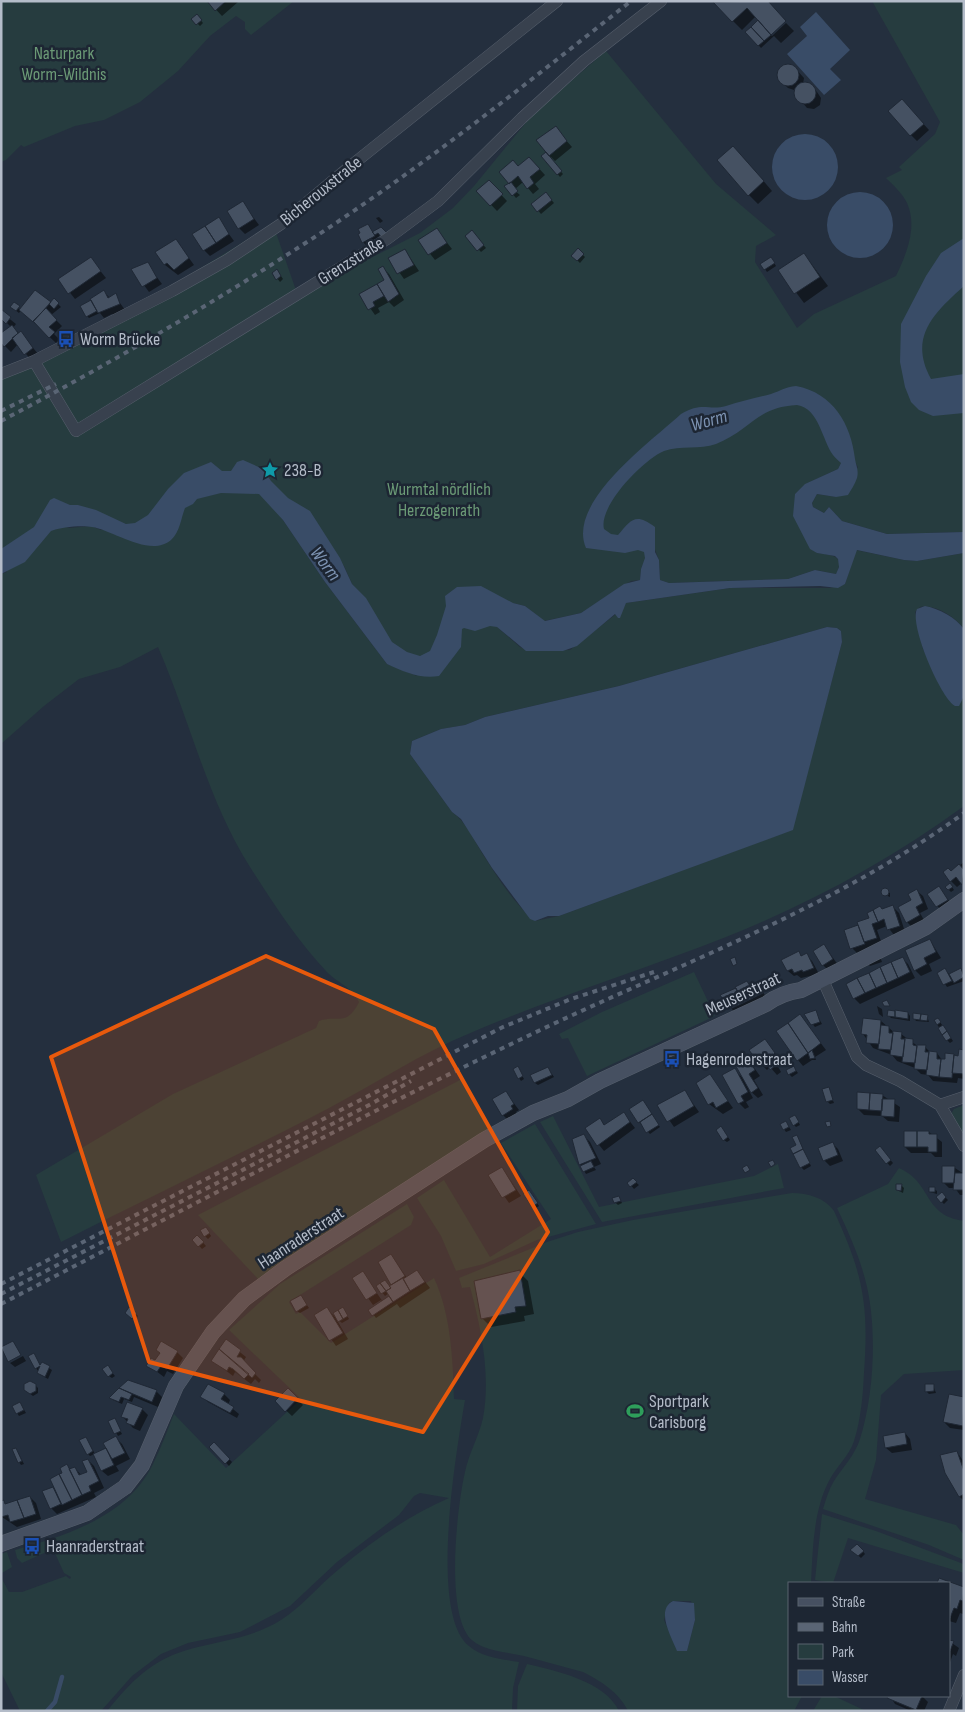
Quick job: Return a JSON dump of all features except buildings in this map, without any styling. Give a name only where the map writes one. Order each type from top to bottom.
[{"type":"street","name":"Bicherouxstraße","points":[[34,361],[227,260],[281,224],[557,1]]},
{"type":"street","name":"Grenzstraße","points":[[34,361],[76,431],[386,239],[438,201],[522,118],[584,61],[661,1]]},
{"type":"street","points":[[1,374],[34,361]]},
{"type":"street","name":"Meuserstraat","points":[[533,1113],[568,1099],[600,1081],[788,991],[801,990],[926,927],[964,900]]},
{"type":"street","points":[[822,978],[857,1057],[866,1065],[900,1081],[940,1105],[964,1146]]},
{"type":"street","points":[[940,1105],[964,1097]]},
{"type":"street","name":"Haanraderstraat","points":[[1,1544],[88,1513],[125,1487],[142,1466],[166,1406],[188,1367],[213,1332],[244,1299],[286,1268],[484,1140],[533,1113]]},
{"type":"street","points":[[949,1711],[964,1675]]},
{"type":"highlighted area","points":[[266,956],[434,1029],[548,1232],[423,1432],[149,1362],[51,1057]]},
{"type":"green space","name":"Naturpark Worm-Wildnis","points":[[1,1],[294,1],[251,35],[245,29],[245,22],[236,16],[210,36],[178,71],[140,102],[104,120],[75,126],[24,147],[21,145],[6,160],[1,162]]},
{"type":"green space","name":"Wurmtal nördlich Herzogenrath","points":[[872,1],[964,1],[964,532],[887,534],[842,521],[829,507],[824,513],[813,507],[812,503],[817,494],[836,497],[858,467],[855,462],[841,463],[838,469],[810,482],[795,494],[795,505],[817,553],[836,557],[838,560],[839,568],[836,574],[815,570],[788,579],[669,583],[660,580],[659,560],[654,547],[641,569],[640,580],[631,581],[581,613],[544,621],[525,606],[513,603],[497,627],[520,647],[531,651],[570,650],[616,614],[618,618],[626,603],[730,588],[830,588],[845,584],[856,550],[917,561],[964,553],[964,629],[956,620],[939,609],[920,607],[915,612],[923,649],[948,699],[963,698],[964,696],[964,806],[879,862],[789,910],[726,937],[554,1000],[452,1041],[310,1118],[61,1242],[36,1175],[173,1094],[316,1028],[319,1021],[345,1018],[350,1015],[359,1002],[348,988],[326,971],[295,934],[259,881],[235,841],[210,787],[158,647],[120,667],[79,679],[44,706],[1,744],[1,574],[7,572],[1,563],[1,371],[150,299],[273,224],[299,299],[341,273],[420,233],[453,208],[474,186],[533,114],[606,51],[716,184],[776,235],[756,246],[755,262],[797,328],[814,314],[896,276],[909,241],[911,231],[910,212],[907,203],[898,190],[886,178],[902,170],[899,167],[935,134],[940,122]],"holes":[[[70,505],[78,505],[126,524],[101,530],[91,526],[69,528],[64,526],[54,530]],[[279,514],[344,566],[352,584],[399,655],[417,676],[387,664],[325,582]],[[827,627],[837,628],[841,631],[842,642],[792,830],[559,916],[535,921],[506,889],[465,825],[452,812],[410,754],[412,741],[441,729],[465,725],[485,717],[619,686]]]},
{"type":"green space","points":[[694,972],[715,1016],[587,1076],[568,1038],[562,1039],[559,1034],[602,1012]]},
{"type":"green space","points":[[462,1079],[490,1128],[258,1279],[198,1215]]},
{"type":"green space","points":[[964,1105],[964,1139],[951,1114],[954,1109]]},
{"type":"green space","points":[[553,1116],[599,1207],[754,1176],[778,1164],[784,1188],[602,1222],[540,1122]]},
{"type":"green space","points":[[535,1124],[596,1224],[537,1240],[484,1264],[456,1271],[441,1236],[417,1198],[444,1180],[490,1257],[551,1219],[501,1143]]},
{"type":"green space","points":[[899,1168],[910,1174],[918,1182],[934,1206],[941,1212],[951,1218],[964,1221],[964,1370],[904,1374],[881,1395],[876,1460],[865,1499],[956,1525],[964,1535],[964,1560],[929,1545],[823,1509],[832,1484],[858,1445],[865,1422],[873,1363],[872,1323],[867,1287],[854,1247],[837,1208],[888,1184]]},
{"type":"green space","points":[[792,1193],[816,1197],[830,1206],[844,1233],[858,1272],[862,1290],[866,1327],[863,1390],[852,1446],[830,1479],[820,1504],[815,1530],[811,1582],[788,1582],[788,1697],[801,1697],[794,1711],[628,1711],[620,1698],[602,1683],[583,1672],[479,1645],[473,1641],[464,1629],[458,1610],[455,1561],[456,1534],[465,1472],[483,1418],[486,1385],[484,1352],[470,1287],[462,1288],[459,1278],[547,1242],[578,1232],[633,1220]],"holes":[[[673,1601],[691,1601],[695,1620],[687,1651],[677,1650],[664,1620],[669,1603]]]},
{"type":"green space","points":[[407,1204],[414,1217],[411,1225],[289,1302],[296,1314],[300,1312],[331,1343],[434,1278],[448,1322],[452,1353],[454,1399],[465,1400],[456,1454],[449,1529],[448,1566],[450,1600],[457,1628],[469,1646],[486,1656],[519,1662],[513,1688],[512,1711],[107,1711],[133,1682],[162,1660],[187,1650],[247,1635],[281,1620],[377,1539],[419,1513],[449,1498],[420,1493],[414,1496],[399,1515],[337,1562],[290,1606],[240,1632],[188,1643],[161,1654],[132,1676],[101,1711],[20,1711],[1,1672],[1,1554],[7,1552],[12,1567],[2,1573],[2,1579],[9,1592],[22,1592],[66,1576],[70,1579],[71,1577],[64,1573],[53,1549],[22,1563],[17,1558],[15,1550],[75,1530],[112,1511],[128,1498],[142,1482],[153,1464],[174,1414],[226,1468],[301,1399],[229,1330],[280,1284]]},
{"type":"green space","points":[[822,1514],[876,1531],[964,1565],[964,1573],[848,1538],[833,1582],[815,1580]]},
{"type":"green space","points":[[527,1664],[565,1674],[591,1685],[603,1692],[619,1711],[517,1711],[518,1686]]},
{"type":"green space","points":[[821,1697],[836,1697],[866,1711],[813,1711]]},
{"type":"water","points":[[816,12],[850,50],[830,69],[841,80],[824,95],[787,54],[807,36],[800,27]]},
{"type":"water","points":[[805,134],[817,137],[828,144],[835,155],[838,167],[835,179],[828,190],[817,197],[805,200],[793,197],[782,190],[775,179],[772,167],[775,155],[782,144],[793,137]]},
{"type":"water","points":[[860,192],[872,195],[883,202],[890,213],[893,225],[890,237],[883,248],[872,255],[860,258],[848,255],[837,248],[830,237],[827,225],[830,213],[837,202],[848,195]]},
{"type":"water","points":[[964,238],[964,286],[934,316],[923,338],[922,351],[931,379],[964,374],[964,413],[933,416],[919,410],[911,402],[905,387],[900,362],[901,324],[926,276],[941,253]]},
{"type":"water","name":"Worm","points":[[796,386],[820,395],[838,412],[849,434],[858,470],[856,480],[848,495],[836,497],[817,494],[812,503],[813,507],[824,513],[829,507],[842,521],[887,534],[964,532],[964,553],[917,561],[857,550],[845,584],[838,588],[820,586],[730,588],[626,603],[620,618],[615,614],[577,646],[563,651],[526,651],[497,627],[490,626],[475,631],[464,628],[462,629],[461,647],[439,676],[432,677],[412,674],[387,664],[325,582],[283,520],[259,494],[221,493],[197,499],[193,504],[185,508],[174,537],[162,545],[142,545],[92,527],[66,527],[51,531],[25,562],[1,574],[1,549],[34,527],[50,500],[54,498],[70,505],[78,505],[96,510],[126,524],[135,523],[148,515],[168,489],[184,473],[211,462],[222,471],[231,471],[237,462],[243,460],[263,469],[271,481],[288,498],[310,511],[340,558],[352,584],[366,598],[392,642],[407,652],[420,656],[430,651],[446,606],[445,596],[457,587],[481,586],[513,603],[525,606],[545,621],[581,613],[624,584],[640,580],[645,558],[644,552],[638,550],[625,553],[586,548],[583,530],[588,511],[615,474],[681,414],[689,410],[700,407],[726,406]],"holes":[[[797,405],[804,407],[815,418],[829,449],[841,463],[838,469],[805,484],[795,494],[793,516],[810,549],[817,553],[835,556],[838,559],[839,567],[836,574],[815,570],[788,579],[669,583],[660,580],[659,560],[655,552],[655,527],[648,522],[638,519],[626,525],[618,535],[611,534],[604,529],[604,519],[615,496],[624,484],[645,463],[655,456],[670,449],[710,446],[728,439],[772,410]]]},
{"type":"water","points":[[925,606],[947,614],[964,629],[964,696],[959,706],[955,706],[949,700],[927,660],[917,629],[916,617],[917,609]]},
{"type":"water","points":[[827,627],[837,628],[841,631],[842,642],[793,830],[559,916],[548,916],[535,921],[530,919],[492,868],[461,819],[452,812],[410,754],[412,741],[441,729],[465,725],[485,717],[619,686]]},
{"type":"water","points":[[673,1601],[694,1603],[695,1620],[687,1651],[677,1651],[666,1624],[665,1611]]},
{"type":"waterway","points":[[47,1711],[55,1702],[62,1677]]},
{"type":"railway","points":[[1,421],[118,357],[307,242],[431,156],[631,1]]},
{"type":"railway","points":[[1,411],[56,384]]},
{"type":"railway","points":[[1,1304],[467,1066],[534,1033],[755,933],[809,906],[862,878],[914,847],[964,813]]},
{"type":"railway","points":[[1,1284],[503,1027],[571,999],[654,972]]},
{"type":"railway","points":[[1,1294],[371,1104],[411,1081]]},
{"type":"place","name":"Worm Brücke","points":[[66,339]]},
{"type":"place","name":"238-B","points":[[270,470]]},
{"type":"place","name":"Hagenroderstraat","points":[[672,1059]]},
{"type":"place","name":"Sportpark Carisborg","points":[[635,1411]]},
{"type":"place","name":"Haanraderstraat","points":[[32,1546]]}]
